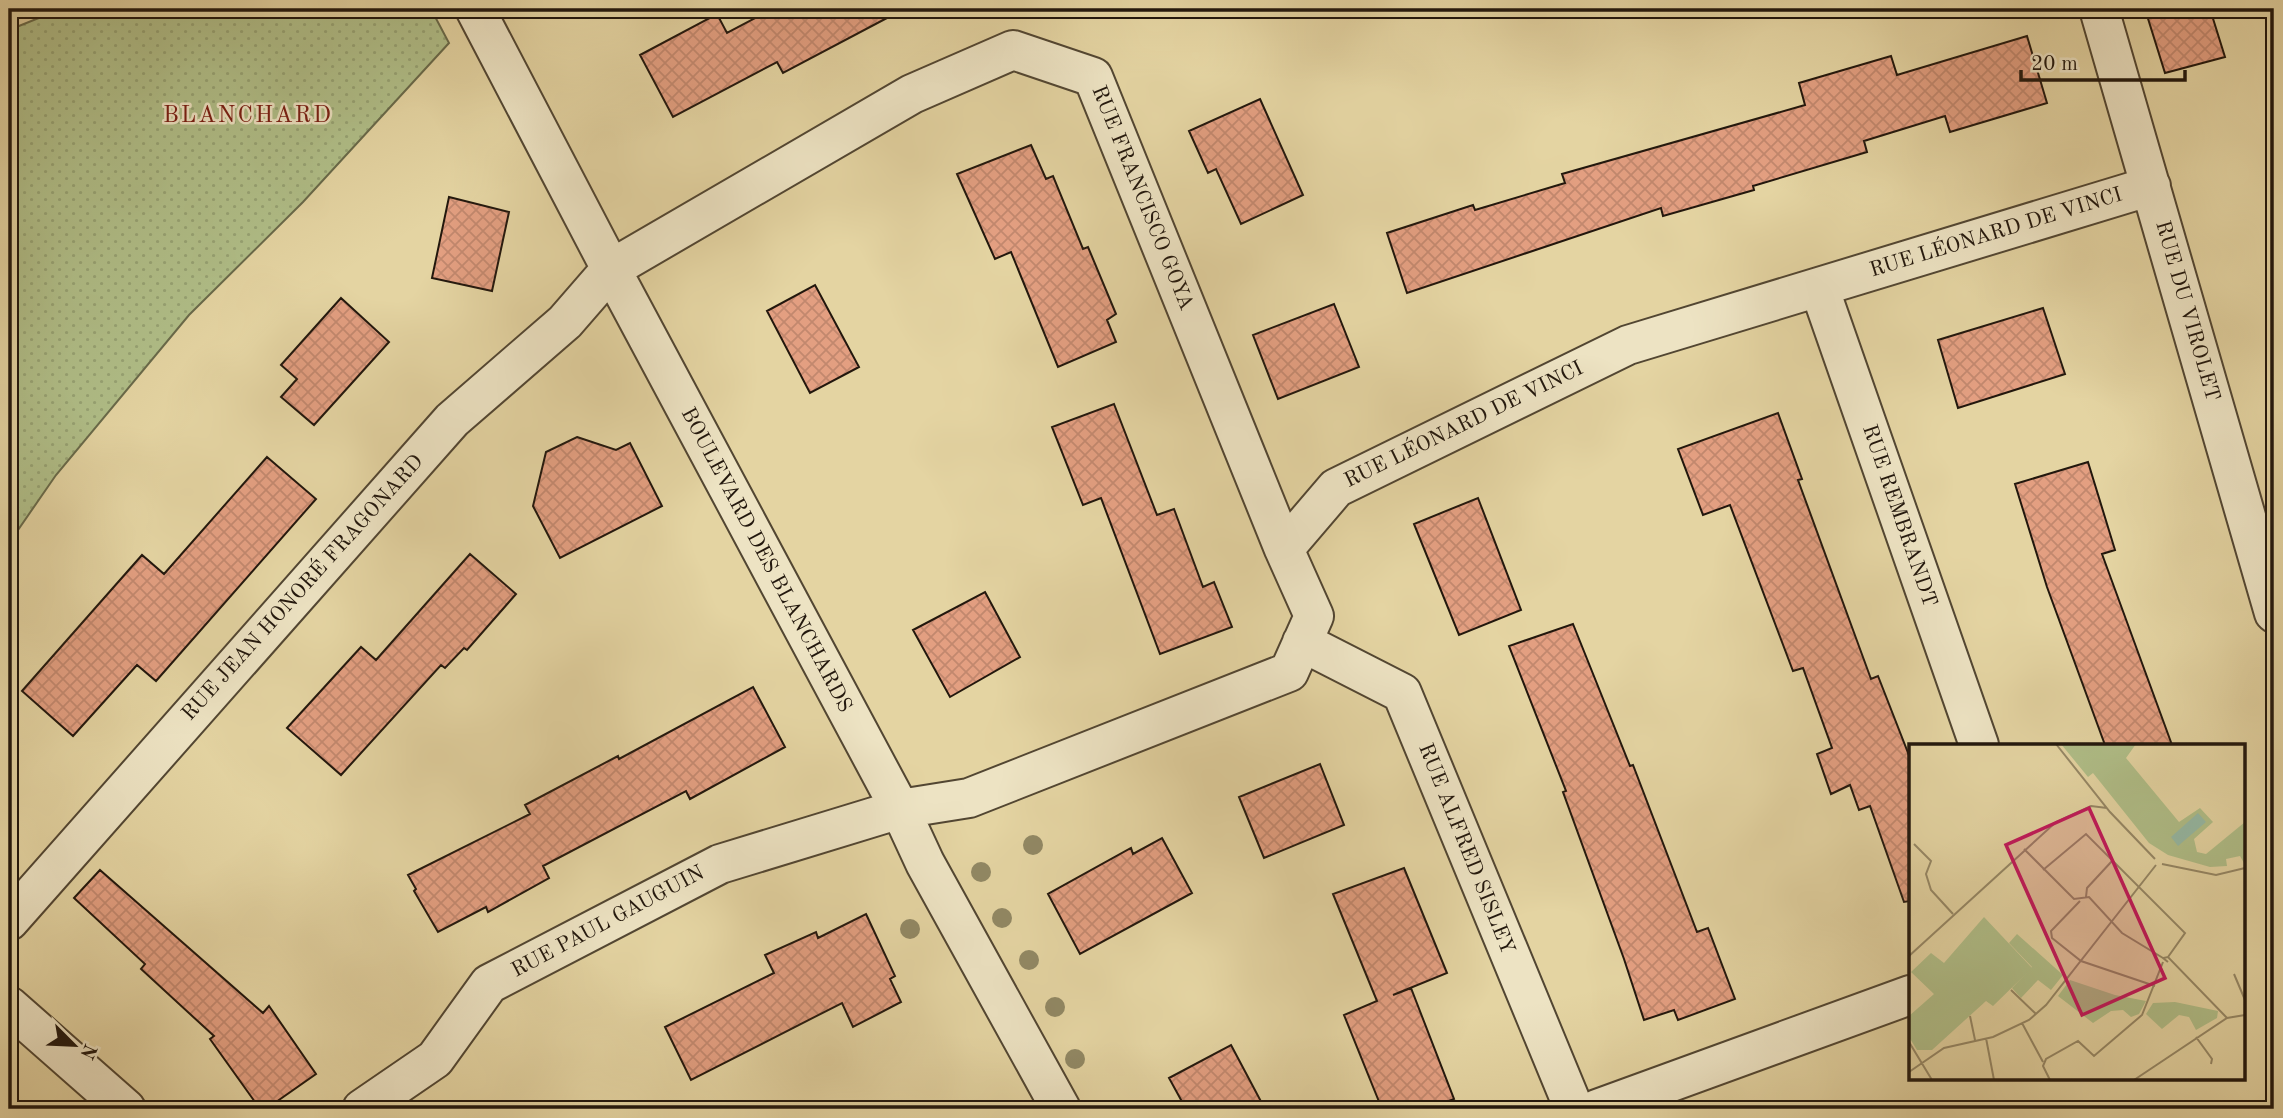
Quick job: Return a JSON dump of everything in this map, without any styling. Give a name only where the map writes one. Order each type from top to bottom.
[{"type":"street","name":"BOULEVARD DES BLANCHARDS","points":[[475,9],[900,809],[925,863],[1061,1109]]},
{"type":"street","name":"RUE DU VIROLET","points":[[2099,9],[2274,613]]},
{"type":"street","name":"RUE FRANCISCO GOYA","points":[[611,269],[912,94],[1013,50],[1093,77],[1284,550]]},
{"type":"street","name":"RUE LÉONARD DE VINCI","points":[[1284,550],[1336,488],[1628,345],[2151,186]]},
{"type":"street","name":"RUE JEAN HONORÉ FRAGONARD","points":[[9,921],[452,420],[565,322],[611,269]]},
{"type":"street","name":"RUE REMBRANDT","points":[[1819,287],[1979,744]]},
{"type":"street","points":[[900,809],[969,798],[1289,672],[1314,616],[1284,550]]},
{"type":"street","name":"RUE ALFRED SISLEY","points":[[1302,642],[1402,693],[1574,1109]]},
{"type":"street","name":"RUE PAUL GAUGUIN","points":[[362,1109],[435,1059],[489,984],[720,864],[900,809]]},
{"type":"street","points":[[1597,1109],[1909,995]]},
{"type":"street","points":[[9,1006],[126,1109]]},
{"type":"green space","points":[[61,9],[431,9],[449,43],[303,202],[189,315],[56,475],[9,543],[9,30]]},
{"type":"building","points":[[772,9],[904,9],[783,73],[777,62],[673,117],[640,55],[717,14],[727,33]]},
{"type":"building","points":[[2145,9],[2210,9],[2225,57],[2165,73]]},
{"type":"building","points":[[2027,36],[2047,103],[1950,132],[1945,116],[1864,141],[1867,152],[1753,186],[1754,190],[1663,216],[1661,208],[1407,293],[1387,233],[1473,205],[1475,210],[1565,183],[1562,174],[1805,105],[1799,83],[1891,56],[1897,75]]},
{"type":"building","points":[[1260,99],[1303,195],[1241,224],[1216,169],[1208,173],[1189,131]]},
{"type":"building","points":[[1031,145],[1046,179],[1053,176],[1083,249],[1088,247],[1116,314],[1107,320],[1116,342],[1058,367],[1011,252],[995,259],[957,174]]},
{"type":"building","points":[[449,197],[509,212],[492,291],[432,278]]},
{"type":"building","points":[[815,285],[859,367],[810,393],[767,311]]},
{"type":"building","points":[[341,298],[389,342],[314,425],[281,397],[297,379],[281,365]]},
{"type":"building","points":[[1334,304],[1359,367],[1278,399],[1253,335]]},
{"type":"building","points":[[2043,308],[2065,374],[1958,408],[1938,340]]},
{"type":"building","points":[[1114,404],[1157,515],[1174,509],[1203,587],[1214,582],[1232,627],[1160,654],[1101,498],[1083,505],[1052,427]]},
{"type":"building","points":[[1778,413],[1802,479],[1798,480],[1871,679],[1878,676],[1909,755],[1909,901],[1904,902],[1870,806],[1859,810],[1850,785],[1831,794],[1817,754],[1832,748],[1803,668],[1793,671],[1730,505],[1703,515],[1678,449]]},
{"type":"building","points":[[577,437],[616,450],[630,443],[662,506],[560,558],[533,506],[546,452]]},
{"type":"building","points":[[267,457],[316,499],[156,681],[137,665],[73,736],[22,691],[142,555],[164,574]]},
{"type":"building","points":[[2088,462],[2115,550],[2102,554],[2172,744],[2105,744],[2047,587],[2015,484]]},
{"type":"building","points":[[1478,498],[1521,610],[1459,635],[1414,524]]},
{"type":"building","points":[[470,554],[516,594],[467,650],[464,648],[445,668],[441,665],[341,775],[287,728],[361,647],[376,660]]},
{"type":"building","points":[[985,592],[1020,657],[950,697],[913,630]]},
{"type":"building","points":[[1573,624],[1630,766],[1633,765],[1697,932],[1708,928],[1735,999],[1678,1020],[1674,1010],[1644,1020],[1563,792],[1566,791],[1509,646]]},
{"type":"building","points":[[753,687],[785,747],[690,799],[686,791],[543,866],[549,878],[488,912],[486,907],[438,932],[414,891],[416,889],[408,875],[530,814],[525,805],[618,756],[619,759]]},
{"type":"building","points":[[1320,764],[1344,825],[1264,858],[1239,797]]},
{"type":"building","points":[[1162,838],[1192,893],[1080,954],[1048,894],[1131,848],[1133,854]]},
{"type":"building","points":[[1404,868],[1447,973],[1393,995],[1411,988],[1454,1099],[1428,1109],[1382,1109],[1344,1015],[1377,1001],[1333,894]]},
{"type":"building","points":[[100,870],[263,1013],[269,1006],[316,1074],[266,1109],[260,1109],[210,1039],[214,1036],[141,969],[145,964],[74,898]]},
{"type":"building","points":[[866,914],[895,976],[890,979],[901,1002],[853,1027],[842,1003],[691,1080],[665,1027],[774,973],[765,955],[816,932],[818,938]]},
{"type":"building","points":[[1231,1045],[1265,1109],[1186,1109],[1169,1078]]},
{"type":"district","name":"BLANCHARD","points":[[248,115]]}]
